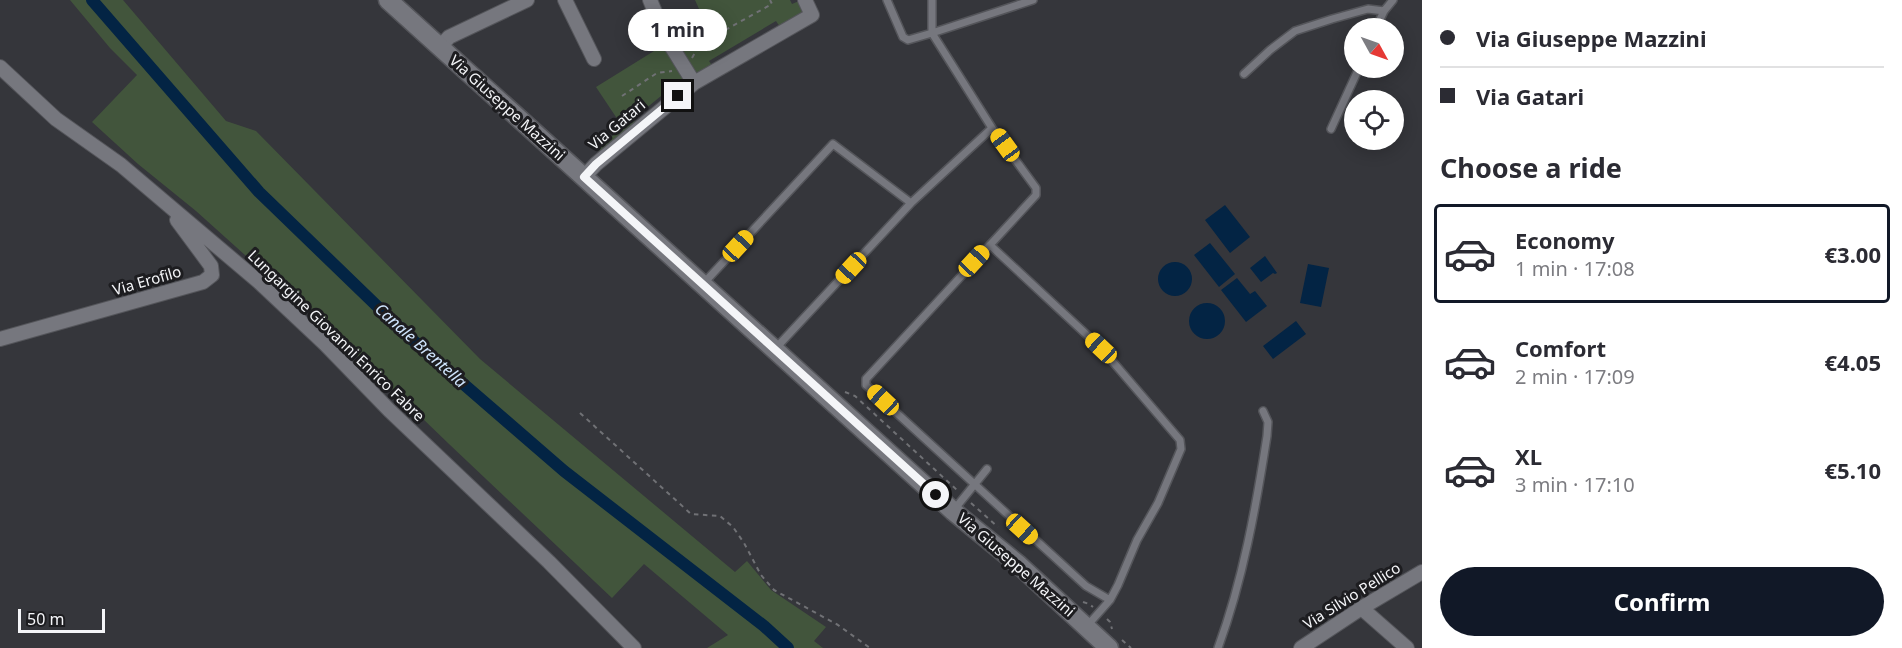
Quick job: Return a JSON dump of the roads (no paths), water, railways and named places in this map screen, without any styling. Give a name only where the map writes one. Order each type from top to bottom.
[{"type":"main road","name":"Via Giuseppe Mazzini","points":[[388,0],[952,510],[1019,566],[1110,648]]},
{"type":"street","points":[[440,47],[449,37],[527,0]]},
{"type":"street","points":[[565,0],[594,59]]},
{"type":"street","points":[[650,0],[665,36],[690,76]]},
{"type":"street","name":"Via Gatari","points":[[584,177],[690,76],[812,15],[805,0]]},
{"type":"street","name":"Lungargine Giovanni Enrico Fabre","points":[[0,67],[56,119],[121,165],[276,298],[325,344],[389,410],[549,562],[634,648]]},
{"type":"street","name":"Via Erofilo","points":[[0,339],[203,282],[212,275],[211,266],[162,201]]},
{"type":"street","name":"Via Silvio Pellico","points":[[1301,648],[1422,572]]},
{"type":"street","points":[[1363,607],[1407,648]]},
{"type":"lane","points":[[887,0],[903,37],[908,40],[1033,0]]},
{"type":"lane","points":[[932,0],[932,33],[992,128],[1036,188],[1036,195],[866,379],[866,385],[1086,586],[1110,600]]},
{"type":"lane","points":[[1381,18],[1393,0]]},
{"type":"lane","points":[[1244,74],[1295,31],[1368,9],[1384,11]]},
{"type":"lane","points":[[1331,129],[1354,78]]},
{"type":"lane","points":[[775,349],[911,203],[992,128]]},
{"type":"lane","points":[[703,284],[833,144],[911,203]]},
{"type":"lane","points":[[990,245],[1101,348],[1180,440],[1181,449],[1158,503],[1137,540],[1118,585],[1110,600],[1086,627]]},
{"type":"lane","points":[[1218,648],[1228,618],[1253,516],[1267,436],[1268,422],[1263,411]]},
{"type":"lane","points":[[952,510],[987,469]]},
{"type":"water","points":[[1225,205],[1250,237],[1230,253],[1205,220]]},
{"type":"water","points":[[1210,243],[1235,274],[1219,287],[1194,255]]},
{"type":"water","points":[[1265,256],[1277,273],[1273,273],[1261,282],[1250,268]]},
{"type":"water","points":[[1175,262],[1187,267],[1192,279],[1187,291],[1175,296],[1163,291],[1158,279],[1163,267]]},
{"type":"water","points":[[1308,264],[1329,268],[1321,307],[1300,303]]},
{"type":"water","points":[[1237,278],[1250,294],[1255,291],[1267,306],[1246,322],[1221,290]]},
{"type":"water","points":[[1207,303],[1220,308],[1225,321],[1220,334],[1207,339],[1194,334],[1189,321],[1194,308]]},
{"type":"water","points":[[1296,321],[1306,334],[1273,359],[1263,346]]},
{"type":"waterway","name":"Canale Brentella","points":[[92,0],[259,192],[408,336],[564,471],[764,626],[788,648]]}]
